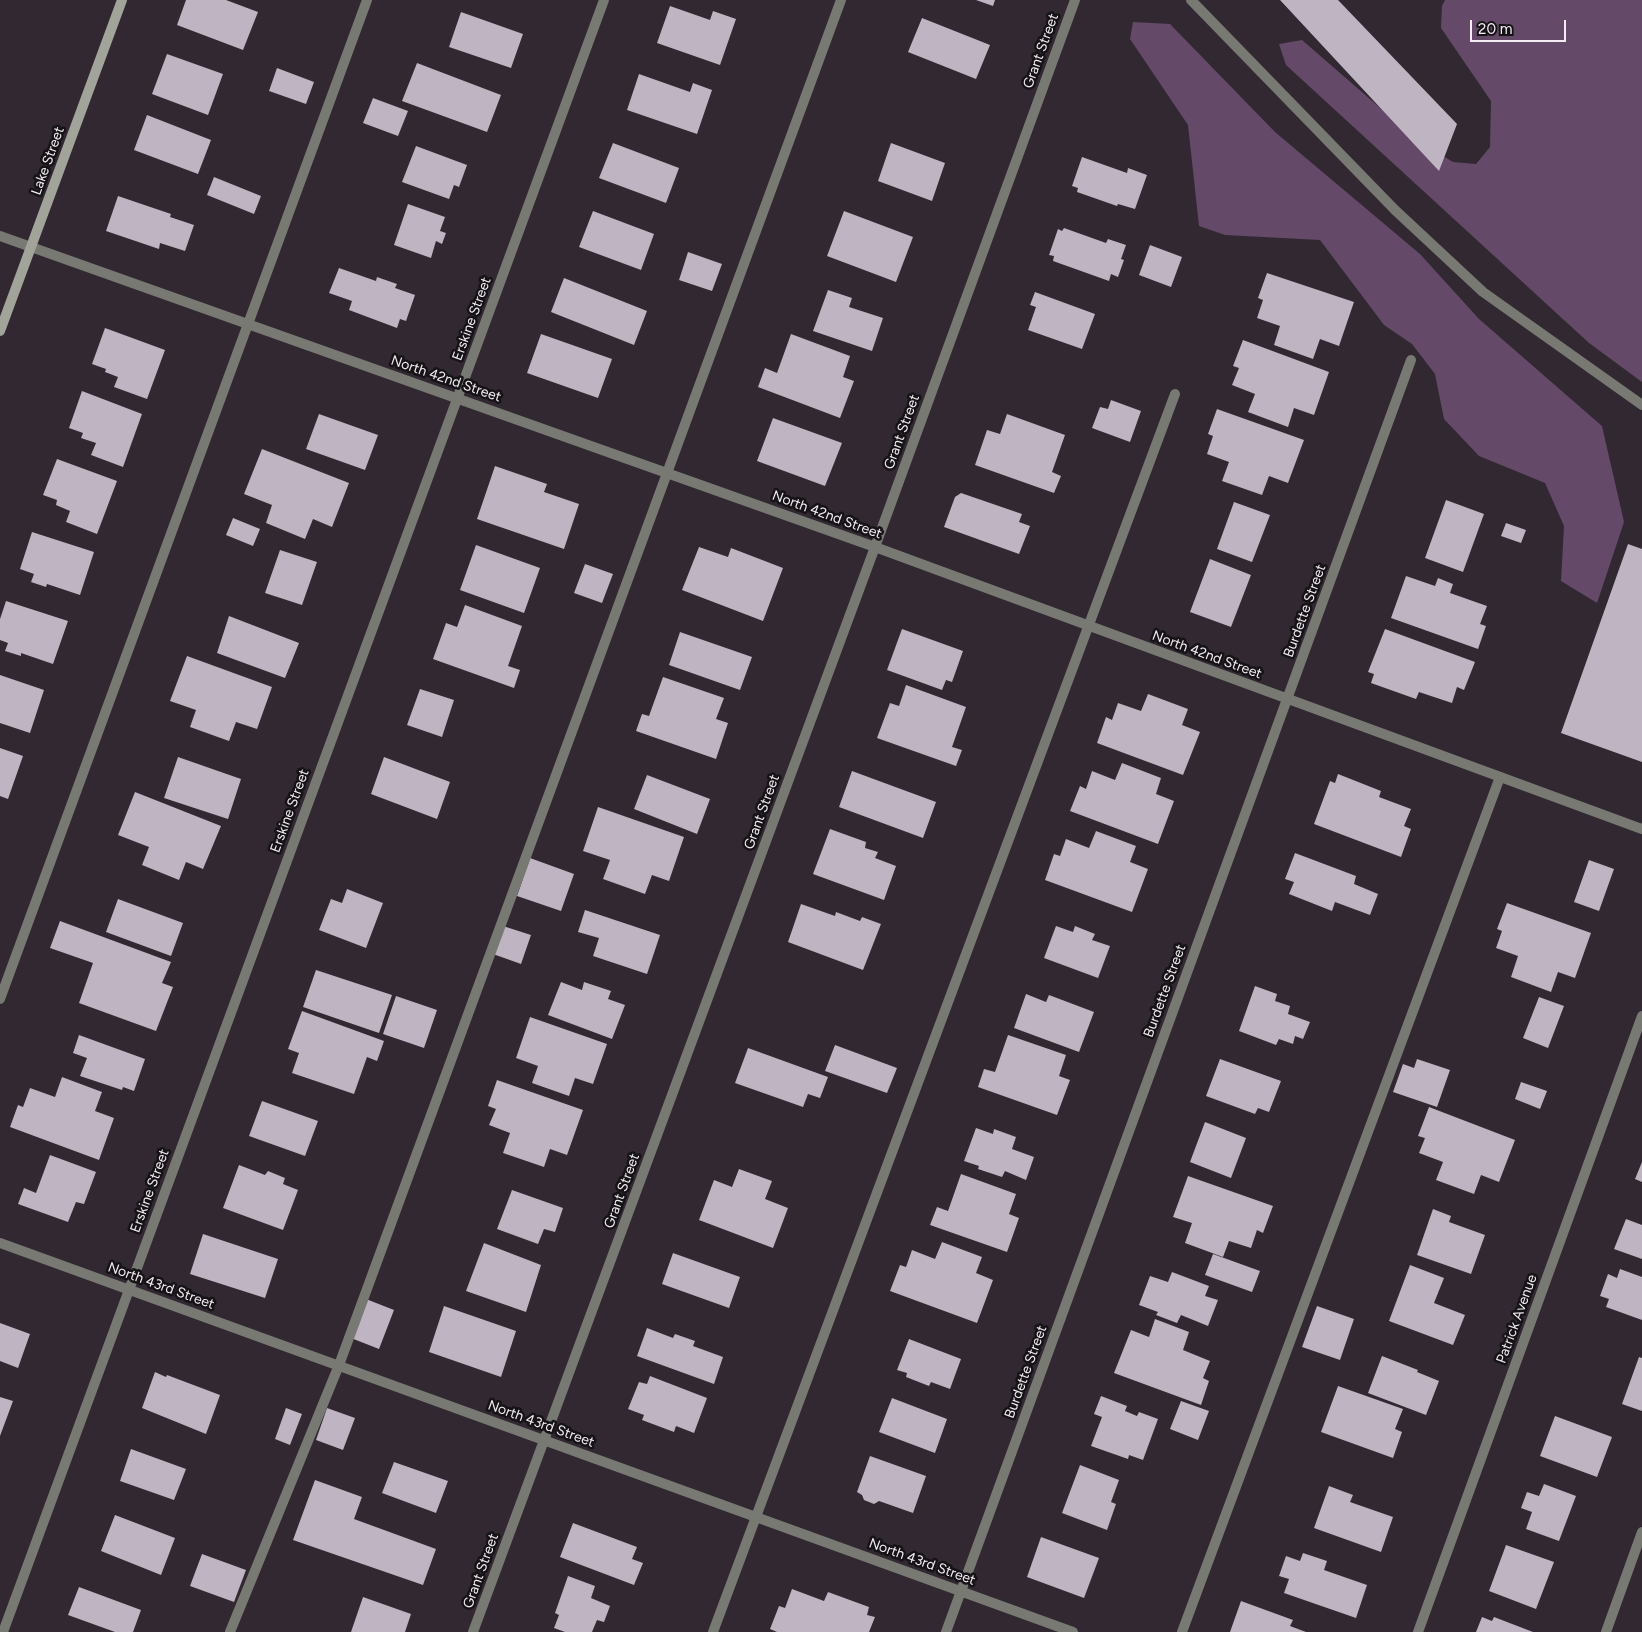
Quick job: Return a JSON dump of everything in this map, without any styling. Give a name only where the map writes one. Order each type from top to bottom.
[{"type":"main road","name":"Lake Street","points":[[0,331],[122,0]]},
{"type":"street","points":[[0,999],[367,0]]},
{"type":"street","name":"Erskine Street","points":[[3,1632],[604,0]]},
{"type":"street","points":[[230,1632],[339,1365],[841,0]]},
{"type":"street","name":"Grant Street","points":[[474,1632],[1075,0]]},
{"type":"street","points":[[1191,0],[1395,210],[1483,292],[1642,405]]},
{"type":"street","name":"North 42nd Street","points":[[0,236],[875,546],[1642,829]]},
{"type":"street","name":"Burdette Street","points":[[946,1632],[1411,360]]},
{"type":"street","points":[[713,1632],[1175,394]]},
{"type":"street","points":[[1182,1632],[1500,777]]},
{"type":"street","name":"Patrick Avenue","points":[[1418,1632],[1642,1016]]},
{"type":"street","name":"North 43rd Street","points":[[0,1243],[1073,1632]]},
{"type":"street","points":[[1606,1632],[1642,1532]]},
{"type":"shaded area","points":[[1445,0],[1642,0],[1642,382],[1589,343],[1286,65],[1279,44],[1302,40],[1416,139],[1453,162],[1476,164],[1490,147],[1491,101],[1441,28],[1442,6]]},
{"type":"shaded area","points":[[1133,22],[1170,24],[1275,132],[1420,254],[1479,319],[1602,426],[1624,522],[1597,603],[1561,581],[1564,526],[1545,483],[1479,456],[1444,419],[1435,374],[1412,344],[1384,325],[1320,240],[1225,235],[1199,226],[1188,125],[1130,39]]},
{"type":"building","points":[[186,0],[226,0],[258,12],[243,50],[177,25]]},
{"type":"building","points":[[976,0],[995,0],[993,6]]},
{"type":"building","points":[[1280,0],[1338,0],[1457,124],[1439,171]]},
{"type":"building","points":[[670,6],[710,20],[713,11],[736,19],[720,65],[657,43]]},
{"type":"building","points":[[461,12],[523,34],[511,68],[449,47]]},
{"type":"building","points":[[922,18],[990,45],[976,79],[908,52]]},
{"type":"building","points":[[167,54],[223,74],[208,115],[152,94]]},
{"type":"building","points":[[417,63],[501,95],[487,132],[402,101]]},
{"type":"building","points":[[277,68],[314,82],[306,104],[269,91]]},
{"type":"building","points":[[639,74],[690,92],[693,83],[712,90],[697,134],[627,110]]},
{"type":"building","points":[[373,98],[408,111],[398,136],[363,123]]},
{"type":"building","points":[[147,115],[211,140],[198,174],[134,150]]},
{"type":"building","points":[[613,143],[679,168],[666,203],[599,178]]},
{"type":"building","points":[[891,143],[945,163],[932,201],[878,181]]},
{"type":"building","points":[[416,146],[467,165],[459,187],[454,185],[449,199],[402,182]]},
{"type":"building","points":[[1082,157],[1127,173],[1128,168],[1147,175],[1135,209],[1118,204],[1117,206],[1077,192],[1078,188],[1072,186]]},
{"type":"building","points":[[214,177],[261,196],[254,214],[207,195]]},
{"type":"building","points":[[118,196],[171,214],[170,217],[194,225],[185,251],[160,243],[159,249],[106,231]]},
{"type":"building","points":[[408,204],[445,217],[440,231],[446,233],[442,244],[436,241],[431,258],[394,245]]},
{"type":"building","points":[[593,211],[654,234],[641,270],[579,247]]},
{"type":"building","points":[[844,211],[913,237],[896,282],[827,256]]},
{"type":"building","points":[[1064,228],[1106,243],[1108,239],[1126,245],[1121,259],[1124,260],[1118,277],[1111,274],[1109,281],[1053,261],[1054,256],[1049,255],[1058,229],[1062,231]]},
{"type":"building","points":[[1150,245],[1182,257],[1171,287],[1139,275]]},
{"type":"building","points":[[688,252],[722,264],[712,291],[679,280]]},
{"type":"building","points":[[339,268],[376,281],[377,277],[397,284],[395,288],[415,295],[406,321],[400,319],[397,328],[349,310],[352,301],[329,293]]},
{"type":"building","points":[[1267,273],[1354,302],[1339,346],[1320,339],[1313,359],[1274,345],[1280,326],[1257,318],[1263,300],[1258,298]]},
{"type":"building","points":[[564,278],[647,311],[634,345],[551,312]]},
{"type":"building","points":[[828,290],[852,298],[849,307],[883,318],[872,351],[813,331]]},
{"type":"building","points":[[1035,292],[1095,314],[1082,349],[1028,330],[1036,307],[1030,305]]},
{"type":"building","points":[[105,328],[165,350],[147,399],[114,387],[118,377],[105,372],[106,369],[92,364]]},
{"type":"building","points":[[541,334],[612,359],[598,398],[527,373]]},
{"type":"building","points":[[791,334],[850,356],[843,377],[854,381],[840,418],[758,387],[765,368],[777,373]]},
{"type":"building","points":[[1243,340],[1329,372],[1314,415],[1294,408],[1288,427],[1248,412],[1255,394],[1232,385],[1239,368],[1233,366]]},
{"type":"building","points":[[82,391],[142,414],[123,467],[91,455],[96,443],[81,438],[83,433],[69,428]]},
{"type":"building","points":[[1111,400],[1141,411],[1130,442],[1092,428],[1100,407],[1108,409]]},
{"type":"building","points":[[1217,409],[1304,440],[1288,483],[1269,476],[1262,495],[1222,481],[1229,462],[1207,454],[1213,436],[1208,434]]},
{"type":"building","points":[[319,414],[378,435],[365,470],[306,449]]},
{"type":"building","points":[[1007,414],[1065,435],[1052,472],[1061,476],[1054,493],[975,465],[987,430],[1000,434]]},
{"type":"building","points":[[773,418],[842,443],[825,486],[757,461]]},
{"type":"building","points":[[262,449],[349,483],[332,527],[313,519],[305,539],[266,523],[272,505],[244,494]]},
{"type":"building","points":[[57,459],[117,481],[97,534],[66,522],[70,511],[56,505],[57,500],[43,495]]},
{"type":"building","points":[[495,466],[547,484],[544,492],[579,504],[564,549],[477,519]]},
{"type":"building","points":[[961,493],[1022,514],[1019,522],[1030,526],[1019,554],[944,527],[955,497]]},
{"type":"building","points":[[1446,500],[1484,514],[1463,572],[1425,558]]},
{"type":"building","points":[[1234,502],[1270,515],[1252,562],[1217,549]]},
{"type":"building","points":[[233,518],[260,529],[253,546],[226,535]]},
{"type":"building","points":[[1506,523],[1526,530],[1521,543],[1501,536]]},
{"type":"building","points":[[32,532],[94,552],[80,595],[47,584],[46,587],[31,582],[34,574],[20,569]]},
{"type":"building","points":[[1628,544],[1642,549],[1642,762],[1561,733]]},
{"type":"building","points":[[476,545],[540,568],[524,613],[460,590]]},
{"type":"building","points":[[699,547],[728,557],[731,548],[783,568],[763,621],[682,590]]},
{"type":"building","points":[[280,550],[317,562],[302,605],[265,593]]},
{"type":"building","points":[[1210,559],[1251,575],[1231,627],[1190,612]]},
{"type":"building","points":[[585,564],[613,574],[602,603],[574,593]]},
{"type":"building","points":[[1406,576],[1435,586],[1438,578],[1453,584],[1450,593],[1487,606],[1480,624],[1486,626],[1478,649],[1391,618]]},
{"type":"building","points":[[6,601],[68,621],[53,664],[21,653],[21,656],[5,651],[8,643],[0,640],[0,619]]},
{"type":"building","points":[[465,605],[522,626],[508,666],[520,670],[514,688],[433,659],[446,623],[457,627]]},
{"type":"building","points":[[229,616],[299,643],[285,678],[217,653]]},
{"type":"building","points":[[902,629],[963,651],[952,682],[946,680],[942,690],[887,670]]},
{"type":"building","points":[[1385,629],[1475,662],[1464,690],[1457,687],[1452,703],[1419,692],[1416,699],[1371,683],[1374,674],[1368,672]]},
{"type":"building","points":[[680,632],[752,657],[740,690],[669,665]]},
{"type":"building","points":[[187,656],[272,687],[257,729],[236,722],[229,741],[190,727],[196,710],[170,701]]},
{"type":"building","points":[[0,675],[44,690],[30,733],[0,723]]},
{"type":"building","points":[[663,677],[724,698],[716,719],[728,723],[716,759],[636,731],[642,714],[649,716]]},
{"type":"building","points":[[906,685],[966,707],[952,747],[962,750],[956,766],[877,738],[890,703],[899,706]]},
{"type":"building","points":[[420,689],[454,700],[442,737],[407,725]]},
{"type":"building","points":[[1148,694],[1188,709],[1182,725],[1200,732],[1183,775],[1097,743],[1106,717],[1112,720],[1118,703],[1141,711]]},
{"type":"building","points":[[0,748],[23,756],[8,799],[0,796]]},
{"type":"building","points":[[178,757],[241,779],[228,819],[164,798]]},
{"type":"building","points":[[384,757],[450,782],[437,819],[371,794]]},
{"type":"building","points":[[1122,763],[1161,778],[1156,794],[1174,801],[1158,844],[1070,811],[1080,786],[1086,789],[1092,771],[1115,780]]},
{"type":"building","points":[[852,771],[936,802],[923,838],[839,807]]},
{"type":"building","points":[[1338,774],[1381,791],[1379,797],[1411,809],[1404,826],[1411,829],[1401,857],[1314,824],[1330,781],[1335,783]]},
{"type":"building","points":[[647,775],[710,799],[697,834],[634,809]]},
{"type":"building","points":[[135,792],[221,826],[203,869],[186,862],[179,880],[142,865],[149,847],[118,835]]},
{"type":"building","points":[[598,807],[684,837],[669,881],[652,875],[645,894],[603,879],[610,860],[583,851]]},
{"type":"building","points":[[830,829],[866,842],[865,848],[878,852],[875,858],[896,866],[884,900],[813,874]]},
{"type":"building","points":[[1096,831],[1136,846],[1130,862],[1148,869],[1132,912],[1045,880],[1054,854],[1060,856],[1066,839],[1089,848]]},
{"type":"building","points":[[1295,853],[1356,876],[1354,884],[1378,894],[1370,915],[1335,902],[1332,911],[1289,894],[1294,882],[1285,879]]},
{"type":"building","points":[[530,858],[574,874],[561,911],[517,896]]},
{"type":"building","points":[[1589,860],[1614,869],[1599,911],[1574,902]]},
{"type":"building","points":[[347,889],[383,903],[366,948],[319,930],[331,899],[342,903]]},
{"type":"building","points":[[118,899],[183,923],[171,956],[106,932]]},
{"type":"building","points":[[1507,903],[1591,933],[1575,978],[1558,972],[1551,992],[1511,977],[1518,956],[1496,948],[1502,931],[1497,929]]},
{"type":"building","points":[[801,904],[835,916],[836,912],[860,921],[862,917],[881,924],[863,970],[788,942]]},
{"type":"building","points":[[585,910],[660,935],[647,974],[593,956],[599,938],[578,932]]},
{"type":"building","points":[[60,921],[171,962],[162,983],[173,987],[156,1031],[79,1003],[93,963],[50,948]]},
{"type":"building","points":[[503,926],[531,935],[521,964],[493,954]]},
{"type":"building","points":[[1056,926],[1073,932],[1075,926],[1095,934],[1092,940],[1110,946],[1098,978],[1044,958]]},
{"type":"building","points":[[316,970],[392,995],[379,1033],[303,1007]]},
{"type":"building","points":[[561,982],[582,990],[584,982],[611,991],[608,999],[625,1005],[612,1039],[548,1015]]},
{"type":"building","points":[[1255,986],[1277,994],[1275,1001],[1290,1006],[1288,1014],[1310,1022],[1303,1039],[1295,1036],[1293,1044],[1279,1039],[1276,1045],[1239,1031]]},
{"type":"building","points":[[1026,994],[1046,1002],[1049,995],[1094,1012],[1079,1052],[1014,1028]]},
{"type":"building","points":[[396,996],[437,1010],[424,1048],[383,1034]]},
{"type":"building","points":[[1539,997],[1564,1006],[1548,1048],[1523,1038]]},
{"type":"building","points":[[302,1011],[384,1041],[377,1061],[367,1057],[354,1094],[292,1073],[299,1053],[288,1049]]},
{"type":"building","points":[[530,1017],[607,1044],[593,1084],[575,1078],[569,1096],[532,1083],[538,1066],[516,1058]]},
{"type":"building","points":[[79,1035],[145,1059],[134,1091],[123,1087],[122,1090],[80,1076],[87,1058],[73,1053]]},
{"type":"building","points":[[1008,1035],[1066,1055],[1059,1076],[1070,1080],[1057,1115],[978,1087],[984,1069],[995,1072]]},
{"type":"building","points":[[835,1045],[897,1068],[887,1093],[825,1071]]},
{"type":"building","points":[[748,1048],[828,1077],[820,1098],[808,1094],[803,1107],[735,1083]]},
{"type":"building","points":[[1220,1059],[1281,1081],[1269,1112],[1258,1108],[1255,1114],[1206,1096]]},
{"type":"building","points":[[1417,1059],[1450,1070],[1437,1107],[1393,1092],[1403,1064],[1414,1068]]},
{"type":"building","points":[[62,1077],[102,1092],[95,1111],[114,1118],[99,1160],[10,1127],[18,1105],[23,1107],[30,1088],[55,1097]]},
{"type":"building","points":[[497,1080],[583,1110],[567,1155],[550,1149],[544,1167],[503,1153],[510,1133],[489,1125],[496,1109],[488,1106]]},
{"type":"building","points":[[1521,1082],[1547,1091],[1540,1109],[1515,1099]]},
{"type":"building","points":[[262,1101],[318,1121],[305,1156],[249,1136]]},
{"type":"building","points":[[1429,1107],[1515,1140],[1499,1182],[1481,1175],[1474,1194],[1436,1180],[1443,1162],[1419,1153],[1425,1138],[1418,1136]]},
{"type":"building","points":[[1205,1122],[1246,1138],[1231,1178],[1190,1162]]},
{"type":"building","points":[[976,1128],[993,1134],[994,1129],[1016,1137],[1012,1149],[1034,1157],[1026,1180],[1005,1171],[1002,1177],[978,1169],[979,1166],[964,1161]]},
{"type":"building","points":[[50,1155],[96,1172],[84,1204],[76,1202],[68,1222],[18,1204],[24,1188],[36,1193]]},
{"type":"building","points":[[1642,1162],[1642,1182],[1635,1179]]},
{"type":"building","points":[[239,1165],[265,1175],[268,1171],[285,1178],[283,1184],[298,1190],[283,1230],[223,1208]]},
{"type":"building","points":[[739,1169],[772,1181],[765,1199],[788,1208],[773,1248],[699,1220],[714,1180],[732,1187]]},
{"type":"building","points":[[961,1174],[1016,1194],[1009,1214],[1019,1218],[1007,1252],[930,1225],[937,1207],[948,1211]]},
{"type":"building","points":[[1188,1176],[1273,1206],[1263,1233],[1257,1230],[1251,1248],[1229,1241],[1223,1257],[1185,1243],[1192,1223],[1173,1217]]},
{"type":"building","points":[[512,1190],[563,1208],[555,1232],[544,1229],[538,1244],[497,1229]]},
{"type":"building","points":[[1433,1209],[1451,1216],[1449,1222],[1485,1235],[1471,1274],[1417,1255]]},
{"type":"building","points":[[1626,1219],[1642,1225],[1642,1259],[1614,1249]]},
{"type":"building","points":[[203,1234],[278,1259],[265,1298],[190,1274]]},
{"type":"building","points":[[942,1242],[982,1257],[976,1273],[993,1280],[977,1323],[890,1291],[900,1265],[906,1267],[912,1250],[935,1259]]},
{"type":"building","points":[[484,1243],[541,1265],[526,1312],[466,1291]]},
{"type":"building","points":[[673,1253],[740,1277],[729,1308],[662,1284]]},
{"type":"building","points":[[1213,1254],[1260,1271],[1252,1292],[1205,1275]]},
{"type":"building","points":[[1410,1265],[1444,1278],[1434,1303],[1465,1315],[1453,1345],[1389,1321]]},
{"type":"building","points":[[1620,1269],[1642,1277],[1642,1320],[1606,1307],[1609,1299],[1600,1296],[1608,1274],[1617,1278]]},
{"type":"building","points":[[1172,1272],[1209,1286],[1205,1296],[1218,1300],[1208,1326],[1181,1315],[1177,1323],[1156,1315],[1158,1312],[1139,1305],[1150,1276],[1168,1282]]},
{"type":"building","points":[[366,1299],[394,1310],[379,1349],[351,1338]]},
{"type":"building","points":[[444,1306],[516,1331],[501,1377],[429,1352]]},
{"type":"building","points":[[1317,1306],[1354,1319],[1340,1360],[1302,1347]]},
{"type":"building","points":[[1155,1319],[1189,1332],[1183,1350],[1210,1361],[1203,1378],[1209,1381],[1201,1405],[1114,1373],[1131,1330],[1149,1337]]},
{"type":"building","points":[[0,1323],[30,1334],[18,1368],[0,1361]]},
{"type":"building","points":[[647,1328],[673,1338],[675,1334],[695,1341],[693,1346],[723,1357],[714,1384],[637,1356]]},
{"type":"building","points":[[909,1339],[961,1359],[950,1389],[931,1382],[929,1386],[906,1377],[907,1373],[897,1370]]},
{"type":"building","points":[[1382,1356],[1418,1370],[1417,1372],[1439,1381],[1426,1415],[1368,1393]]},
{"type":"building","points":[[1639,1357],[1642,1358],[1642,1411],[1622,1404]]},
{"type":"building","points":[[155,1372],[220,1395],[206,1434],[142,1408]]},
{"type":"building","points":[[650,1376],[707,1398],[694,1433],[676,1426],[674,1432],[642,1420],[644,1415],[628,1409],[639,1382],[647,1384]]},
{"type":"building","points":[[1338,1386],[1403,1409],[1395,1429],[1402,1432],[1393,1458],[1321,1432]]},
{"type":"building","points":[[1101,1396],[1127,1406],[1125,1411],[1137,1416],[1139,1412],[1158,1419],[1143,1460],[1129,1455],[1128,1459],[1091,1446],[1102,1417],[1094,1414]]},
{"type":"building","points":[[0,1397],[13,1401],[0,1436]]},
{"type":"building","points":[[892,1398],[947,1419],[935,1453],[879,1432]]},
{"type":"building","points":[[1181,1401],[1209,1411],[1198,1440],[1170,1429]]},
{"type":"building","points":[[286,1408],[302,1414],[290,1445],[275,1439]]},
{"type":"building","points":[[327,1408],[355,1418],[343,1450],[316,1440]]},
{"type":"building","points":[[1555,1416],[1612,1437],[1597,1477],[1540,1456]]},
{"type":"building","points":[[131,1449],[186,1469],[174,1500],[120,1481]]},
{"type":"building","points":[[870,1456],[926,1476],[913,1513],[879,1501],[874,1504],[864,1500],[862,1495],[857,1492]]},
{"type":"building","points":[[394,1462],[448,1481],[436,1513],[382,1493]]},
{"type":"building","points":[[1080,1465],[1119,1480],[1111,1502],[1116,1504],[1107,1530],[1062,1513]]},
{"type":"building","points":[[315,1480],[362,1497],[354,1519],[436,1549],[423,1585],[293,1540]]},
{"type":"building","points":[[1544,1484],[1576,1496],[1559,1541],[1526,1529],[1532,1512],[1521,1508],[1527,1492],[1539,1496]]},
{"type":"building","points":[[1329,1486],[1353,1495],[1350,1502],[1393,1517],[1381,1552],[1314,1528]]},
{"type":"building","points":[[115,1515],[175,1538],[161,1575],[101,1551]]},
{"type":"building","points":[[573,1523],[637,1547],[632,1559],[643,1563],[634,1585],[560,1557]]},
{"type":"building","points":[[1041,1537],[1099,1558],[1084,1598],[1027,1577]]},
{"type":"building","points":[[1506,1545],[1554,1562],[1536,1609],[1489,1591]]},
{"type":"building","points":[[1303,1553],[1327,1561],[1324,1570],[1367,1585],[1356,1618],[1284,1593],[1289,1579],[1279,1576],[1286,1556],[1300,1561]]},
{"type":"building","points":[[202,1554],[246,1570],[234,1602],[190,1586]]},
{"type":"building","points":[[568,1576],[595,1586],[591,1598],[610,1606],[604,1622],[597,1620],[592,1632],[565,1632],[554,1628],[559,1615],[555,1613]]},
{"type":"building","points":[[79,1587],[141,1610],[133,1632],[115,1632],[68,1615]]},
{"type":"building","points":[[792,1589],[824,1601],[828,1592],[869,1607],[867,1615],[875,1617],[869,1632],[777,1632],[770,1629],[779,1606],[785,1608]]},
{"type":"building","points":[[363,1597],[411,1614],[405,1632],[351,1632]]},
{"type":"building","points":[[1241,1601],[1293,1620],[1290,1626],[1306,1632],[1230,1632]]},
{"type":"building","points":[[1482,1617],[1492,1621],[1494,1617],[1533,1632],[1476,1632]]}]
